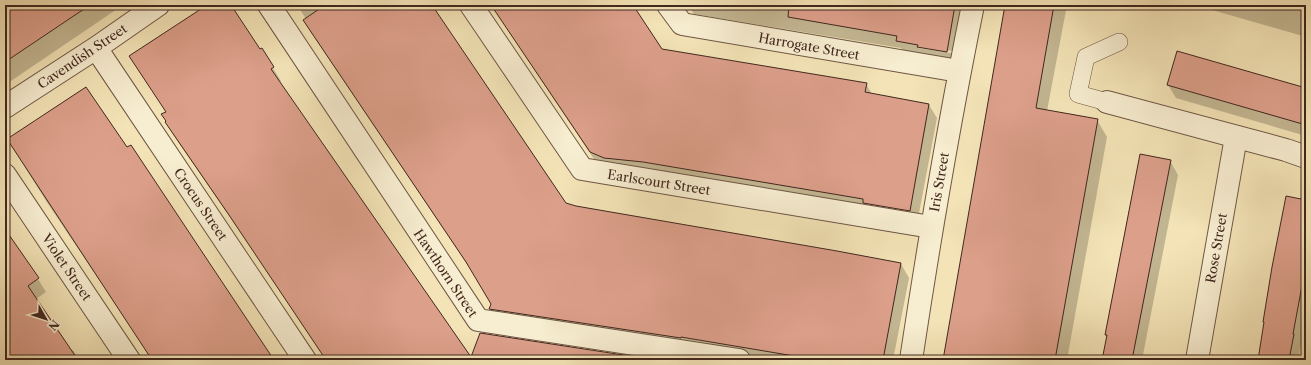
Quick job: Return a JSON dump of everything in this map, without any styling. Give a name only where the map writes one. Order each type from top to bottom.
[{"type":"street","name":"Cavendish Street","points":[[5,107],[96,48],[158,5]]},
{"type":"street","name":"Hawthorn Street","points":[[269,5],[478,320],[739,360]]},
{"type":"street","name":"Earlscourt Street","points":[[471,5],[582,169],[931,227]]},
{"type":"street","name":"Harrogate Street","points":[[668,5],[682,24],[959,71]]},
{"type":"street","name":"Iris Street","points":[[911,360],[931,227],[959,71],[973,5]]},
{"type":"street","name":"Crocus Street","points":[[96,48],[305,360]]},
{"type":"street","points":[[1108,102],[1306,157]]},
{"type":"street","name":"Rose Street","points":[[1197,360],[1236,137]]},
{"type":"street","name":"Violet Street","points":[[5,175],[129,360]]},
{"type":"lane","points":[[1108,102],[1078,94],[1086,57],[1119,42]]},
{"type":"building","points":[[5,5],[90,5],[5,62]]},
{"type":"building","points":[[207,5],[231,5],[260,49],[262,48],[274,67],[271,69],[471,357],[480,333],[656,360],[326,360],[165,122],[166,121],[161,114],[166,112],[129,56]]},
{"type":"building","points":[[325,5],[432,5],[566,203],[901,263],[883,360],[818,360],[681,337],[489,309],[491,304],[466,262],[303,20]]},
{"type":"building","points":[[491,5],[633,5],[662,49],[867,83],[865,92],[929,104],[910,211],[863,203],[863,199],[643,162],[604,158],[590,152]]},
{"type":"building","points":[[789,5],[955,5],[947,52],[917,47],[918,45],[896,41],[897,36],[788,17]]},
{"type":"building","points":[[1005,5],[1054,5],[1036,108],[1098,119],[1055,360],[943,360]]},
{"type":"building","points":[[1177,51],[1306,88],[1306,125],[1167,85]]},
{"type":"building","points":[[86,87],[127,147],[131,145],[274,360],[152,360],[7,139]]},
{"type":"building","points":[[1140,154],[1171,160],[1132,360],[1102,360],[1107,335],[1105,335]]},
{"type":"building","points":[[1286,196],[1306,200],[1306,264],[1289,360],[1258,360],[1272,267]]},
{"type":"building","points":[[5,229],[39,278],[28,286],[78,360],[5,360]]}]
